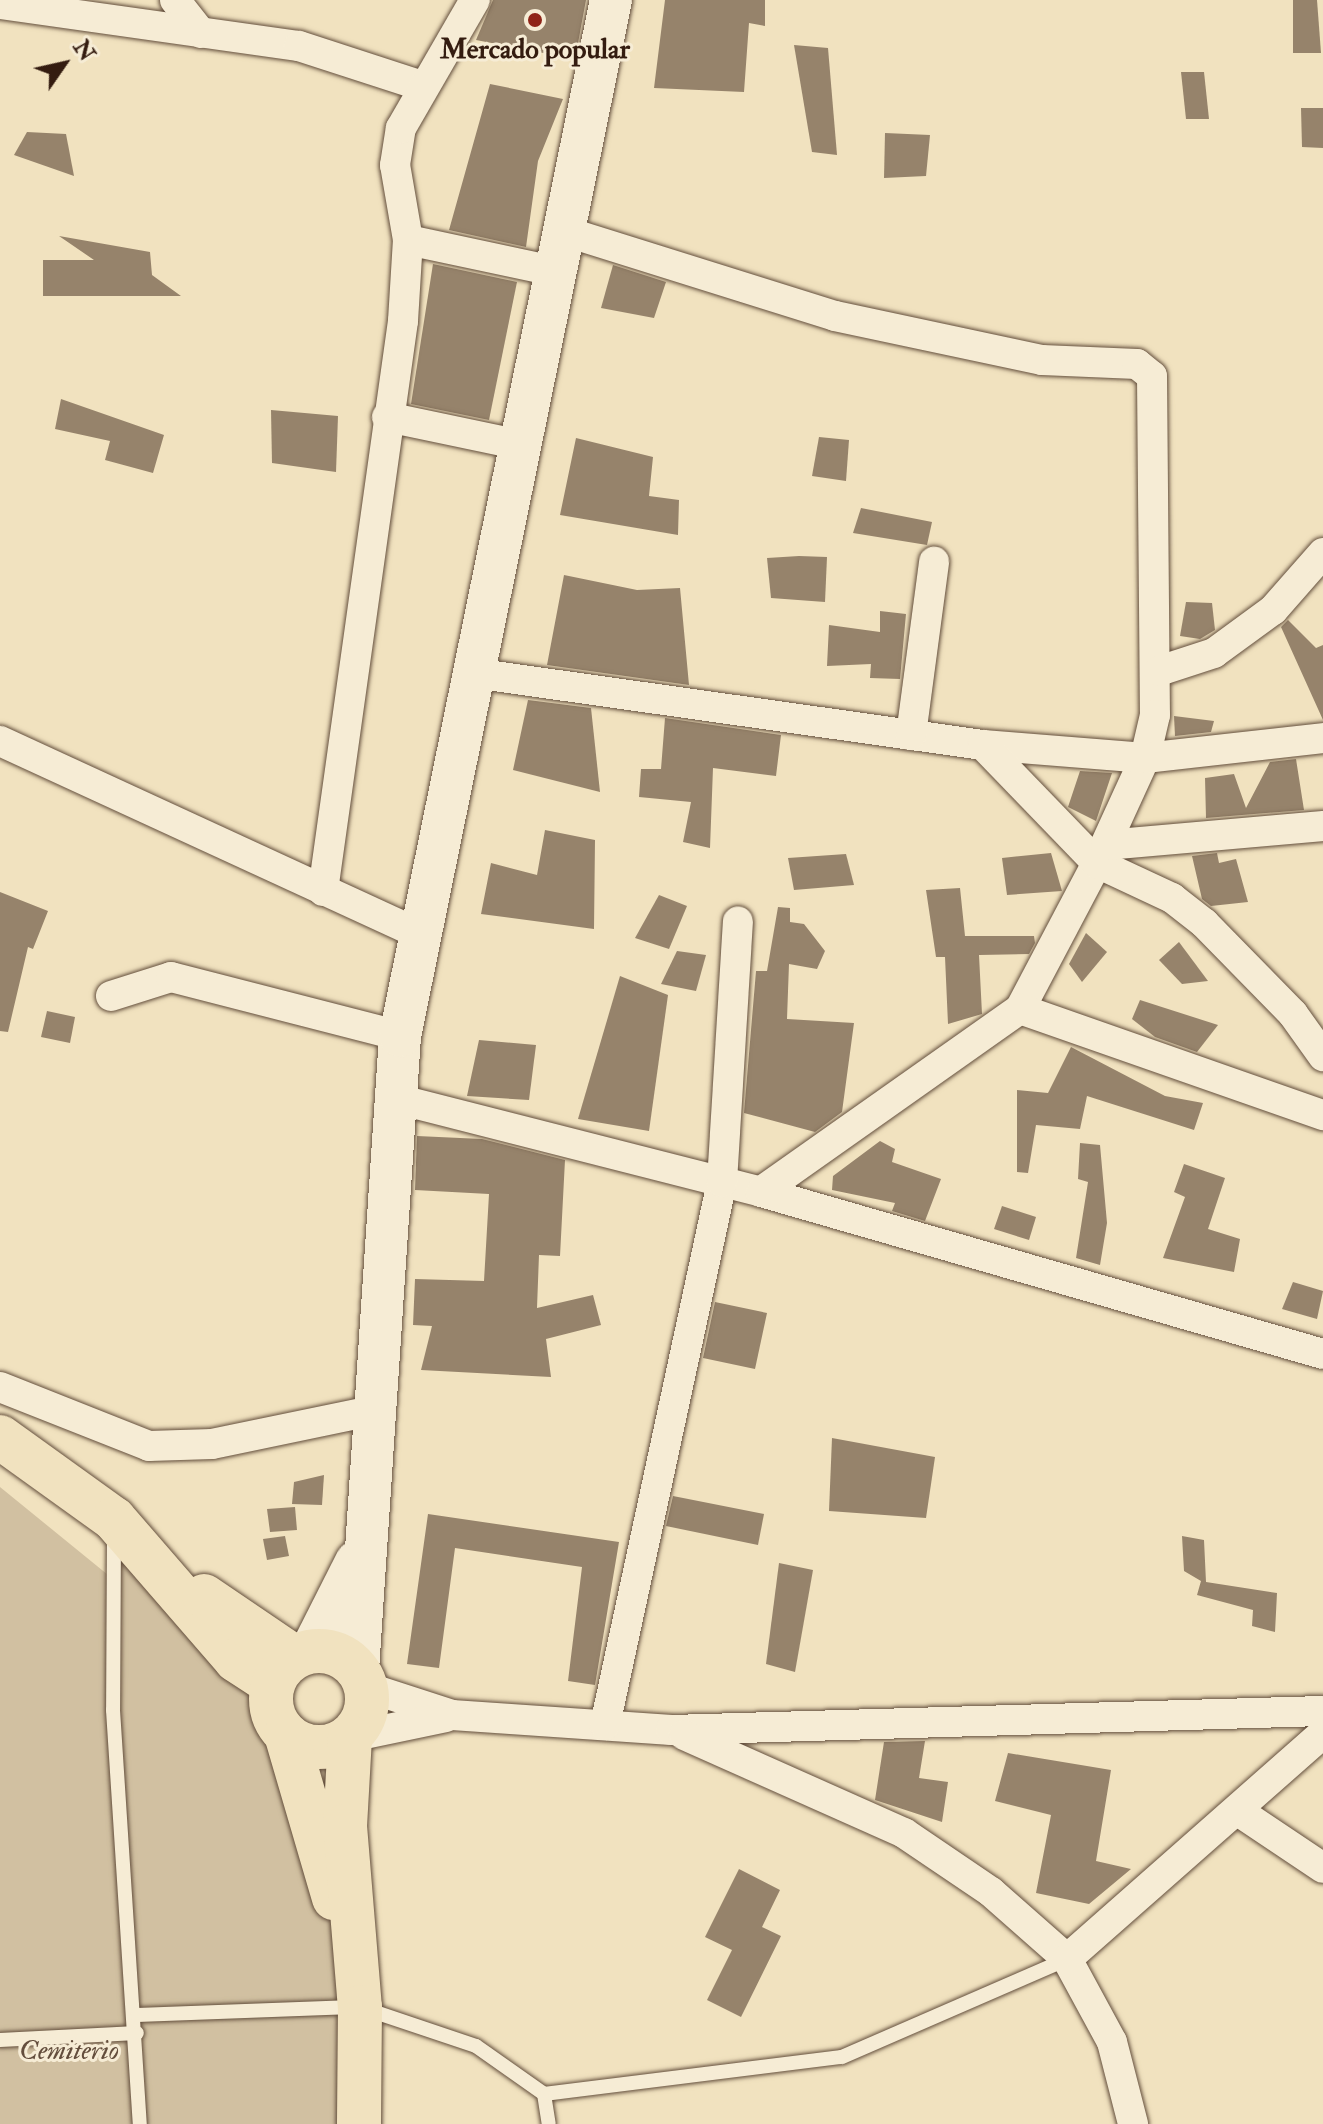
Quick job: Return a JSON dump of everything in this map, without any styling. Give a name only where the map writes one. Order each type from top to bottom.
[{"type":"main road","points":[[0,1437],[114,1519],[236,1660],[292,1664],[337,1654],[362,1679],[367,1705],[350,1737],[345,1826],[358,1992],[359,2124]]},
{"type":"main road","points":[[292,1664],[275,1720],[286,1734],[358,1992]]},
{"type":"main road","points":[[286,1734],[317,1748],[350,1737]]},
{"type":"street","points":[[175,0],[201,33]]},
{"type":"street","points":[[323,891],[408,240],[395,165],[401,128],[422,86],[475,0]]},
{"type":"street","points":[[452,1715],[362,1679],[361,1546],[393,1098],[417,933],[567,232],[611,0]]},
{"type":"street","points":[[0,4],[299,46],[422,86]]},
{"type":"street","points":[[567,232],[835,316],[970,348],[1146,367],[1153,389],[1159,671],[1145,758],[1102,854],[1020,1009],[761,1192]]},
{"type":"street","points":[[408,240],[558,272]]},
{"type":"street","points":[[387,417],[521,445]]},
{"type":"street","points":[[1159,671],[1214,653],[1273,610],[1323,553]]},
{"type":"street","points":[[911,735],[934,562]]},
{"type":"street","points":[[473,673],[983,745],[1145,758],[1323,738]]},
{"type":"street","points":[[0,741],[417,933]]},
{"type":"street","points":[[983,745],[1102,854],[1172,898],[1204,923],[1293,1014],[1323,1056]]},
{"type":"street","points":[[1102,854],[1323,826]]},
{"type":"street","points":[[605,1725],[722,1182],[738,921]]},
{"type":"street","points":[[111,996],[171,977],[400,1036]]},
{"type":"street","points":[[1020,1009],[1323,1115]]},
{"type":"street","points":[[393,1098],[761,1192],[1323,1354]]},
{"type":"street","points":[[0,1387],[149,1446],[212,1444],[371,1411]]},
{"type":"street","points":[[292,1664],[342,1599],[361,1546]]},
{"type":"street","points":[[350,1737],[452,1715],[671,1730],[1323,1711]]},
{"type":"street","points":[[671,1730],[904,1833],[991,1892],[1067,1959],[1112,2042],[1133,2124]]},
{"type":"street","points":[[1067,1959],[1323,1733]]},
{"type":"street","points":[[1238,1811],[1323,1868]]},
{"type":"lane","points":[[114,1519],[113,1710],[137,2015],[140,2124]]},
{"type":"lane","points":[[137,2015],[358,1992],[476,2046],[544,2094],[842,2057],[1067,1959]]},
{"type":"lane","points":[[0,2040],[137,2033]]},
{"type":"lane","points":[[544,2094],[549,2124]]},
{"type":"green space","name":"Cemiterio","points":[[0,1487],[113,1579],[114,1519],[271,1702],[330,1885],[359,2124],[0,2124]]},
{"type":"building","name":"Mercado popular","points":[[493,0],[586,0],[575,59],[476,40]]},
{"type":"building","points":[[665,0],[765,0],[765,26],[749,23],[744,92],[654,88]]},
{"type":"building","points":[[1293,0],[1317,0],[1321,53],[1293,53]]},
{"type":"building","points":[[794,45],[828,48],[837,155],[812,152]]},
{"type":"building","points":[[1181,72],[1204,72],[1209,119],[1186,119]]},
{"type":"building","points":[[490,84],[563,99],[538,161],[526,247],[449,230]]},
{"type":"building","points":[[1301,108],[1323,108],[1323,148],[1302,147]]},
{"type":"building","points":[[27,132],[66,134],[74,176],[14,155]]},
{"type":"building","points":[[885,133],[930,135],[926,176],[884,178]]},
{"type":"building","points":[[59,236],[150,252],[152,275],[181,296],[43,296],[43,260],[94,260]]},
{"type":"building","points":[[433,264],[517,282],[489,420],[411,404]]},
{"type":"building","points":[[613,265],[666,282],[654,318],[601,308]]},
{"type":"building","points":[[61,399],[164,435],[153,473],[105,460],[110,441],[55,429]]},
{"type":"building","points":[[271,410],[338,416],[336,472],[272,463]]},
{"type":"building","points":[[819,437],[849,440],[846,481],[812,476]]},
{"type":"building","points":[[576,438],[653,457],[649,496],[679,500],[678,535],[560,515]]},
{"type":"building","points":[[861,508],[932,522],[927,545],[853,533]]},
{"type":"building","points":[[827,557],[825,602],[771,598],[767,558]]},
{"type":"building","points":[[564,575],[637,590],[680,588],[689,685],[547,665]]},
{"type":"building","points":[[1186,602],[1212,603],[1215,630],[1200,639],[1180,636]]},
{"type":"building","points":[[880,611],[906,614],[900,679],[870,678],[871,664],[827,666],[829,625],[880,632]]},
{"type":"building","points":[[1288,620],[1316,648],[1323,645],[1323,720],[1281,627]]},
{"type":"building","points":[[528,700],[591,708],[600,792],[513,770]]},
{"type":"building","points":[[1174,716],[1214,721],[1211,732],[1175,736]]},
{"type":"building","points":[[665,718],[781,735],[776,776],[713,768],[710,848],[683,842],[691,802],[639,797],[641,769],[661,769]]},
{"type":"building","points":[[1296,759],[1304,810],[1206,818],[1205,778],[1234,774],[1246,808],[1270,762]]},
{"type":"building","points":[[1080,771],[1112,773],[1096,821],[1068,807]]},
{"type":"building","points":[[545,830],[595,840],[594,929],[481,914],[491,863],[537,875]]},
{"type":"building","points":[[1051,853],[1062,891],[1007,895],[1002,858]]},
{"type":"building","points":[[1217,853],[1219,863],[1236,859],[1248,902],[1211,906],[1202,899],[1192,856]]},
{"type":"building","points":[[846,854],[854,885],[794,890],[788,858]]},
{"type":"building","points":[[960,888],[965,936],[1034,936],[1035,943],[1029,954],[979,955],[982,1014],[948,1024],[945,957],[936,957],[926,890]]},
{"type":"building","points":[[0,892],[48,911],[33,949],[28,947],[8,1032],[0,1031]]},
{"type":"building","points":[[659,895],[687,906],[669,949],[635,938]]},
{"type":"building","points":[[778,907],[790,908],[790,922],[804,924],[825,951],[817,969],[789,964],[787,1019],[854,1023],[842,1112],[815,1132],[744,1113],[756,971],[767,971]]},
{"type":"building","points":[[1086,933],[1107,952],[1082,982],[1069,964]]},
{"type":"building","points":[[1179,942],[1208,981],[1182,984],[1159,960]]},
{"type":"building","points":[[677,951],[706,955],[696,991],[661,984]]},
{"type":"building","points":[[620,976],[668,995],[649,1131],[578,1119]]},
{"type":"building","points":[[1140,1000],[1218,1025],[1197,1052],[1155,1037],[1132,1019]]},
{"type":"building","points":[[47,1011],[75,1017],[70,1043],[41,1037]]},
{"type":"building","points":[[479,1040],[536,1045],[529,1100],[467,1096]]},
{"type":"building","points":[[1071,1047],[1165,1096],[1203,1103],[1194,1130],[1087,1096],[1080,1129],[1036,1125],[1028,1173],[1017,1172],[1017,1090],[1048,1093]]},
{"type":"building","points":[[417,1136],[482,1139],[565,1160],[560,1256],[539,1255],[537,1308],[593,1295],[601,1325],[546,1339],[551,1377],[421,1370],[432,1326],[413,1325],[415,1279],[484,1281],[489,1194],[415,1190]]},
{"type":"building","points":[[880,1141],[895,1149],[892,1162],[941,1179],[925,1221],[892,1211],[895,1203],[832,1190],[833,1176]]},
{"type":"building","points":[[1080,1143],[1100,1145],[1107,1223],[1100,1265],[1076,1258],[1088,1182],[1078,1179]]},
{"type":"building","points":[[1184,1164],[1225,1178],[1208,1229],[1240,1239],[1234,1272],[1163,1258],[1185,1197],[1174,1192]]},
{"type":"building","points":[[1002,1206],[1036,1217],[1029,1240],[994,1229]]},
{"type":"building","points":[[1293,1282],[1323,1291],[1317,1319],[1282,1309]]},
{"type":"building","points":[[715,1302],[767,1313],[755,1369],[703,1358]]},
{"type":"building","points":[[832,1438],[935,1457],[926,1518],[829,1511]]},
{"type":"building","points":[[324,1475],[322,1505],[292,1504],[294,1482]]},
{"type":"building","points":[[673,1496],[764,1514],[758,1545],[666,1526]]},
{"type":"building","points":[[295,1507],[297,1530],[270,1532],[267,1509]]},
{"type":"building","points":[[428,1514],[619,1542],[595,1685],[568,1681],[582,1567],[455,1548],[439,1668],[407,1664]]},
{"type":"building","points":[[285,1536],[289,1556],[267,1560],[263,1539]]},
{"type":"building","points":[[1182,1536],[1204,1540],[1206,1582],[1277,1593],[1275,1632],[1252,1626],[1253,1610],[1197,1595],[1201,1581],[1184,1571]]},
{"type":"building","points":[[779,1563],[813,1570],[795,1672],[766,1664]]},
{"type":"building","points":[[925,1741],[919,1778],[948,1782],[942,1822],[875,1800],[884,1742]]},
{"type":"building","points":[[1008,1753],[1111,1770],[1096,1861],[1131,1869],[1089,1904],[1036,1893],[1051,1815],[995,1801]]},
{"type":"building","points":[[739,1869],[780,1890],[762,1927],[781,1936],[741,2017],[707,2000],[732,1950],[705,1937]]},
{"type":"place","name":"Mercado popular","points":[[535,20]]}]
